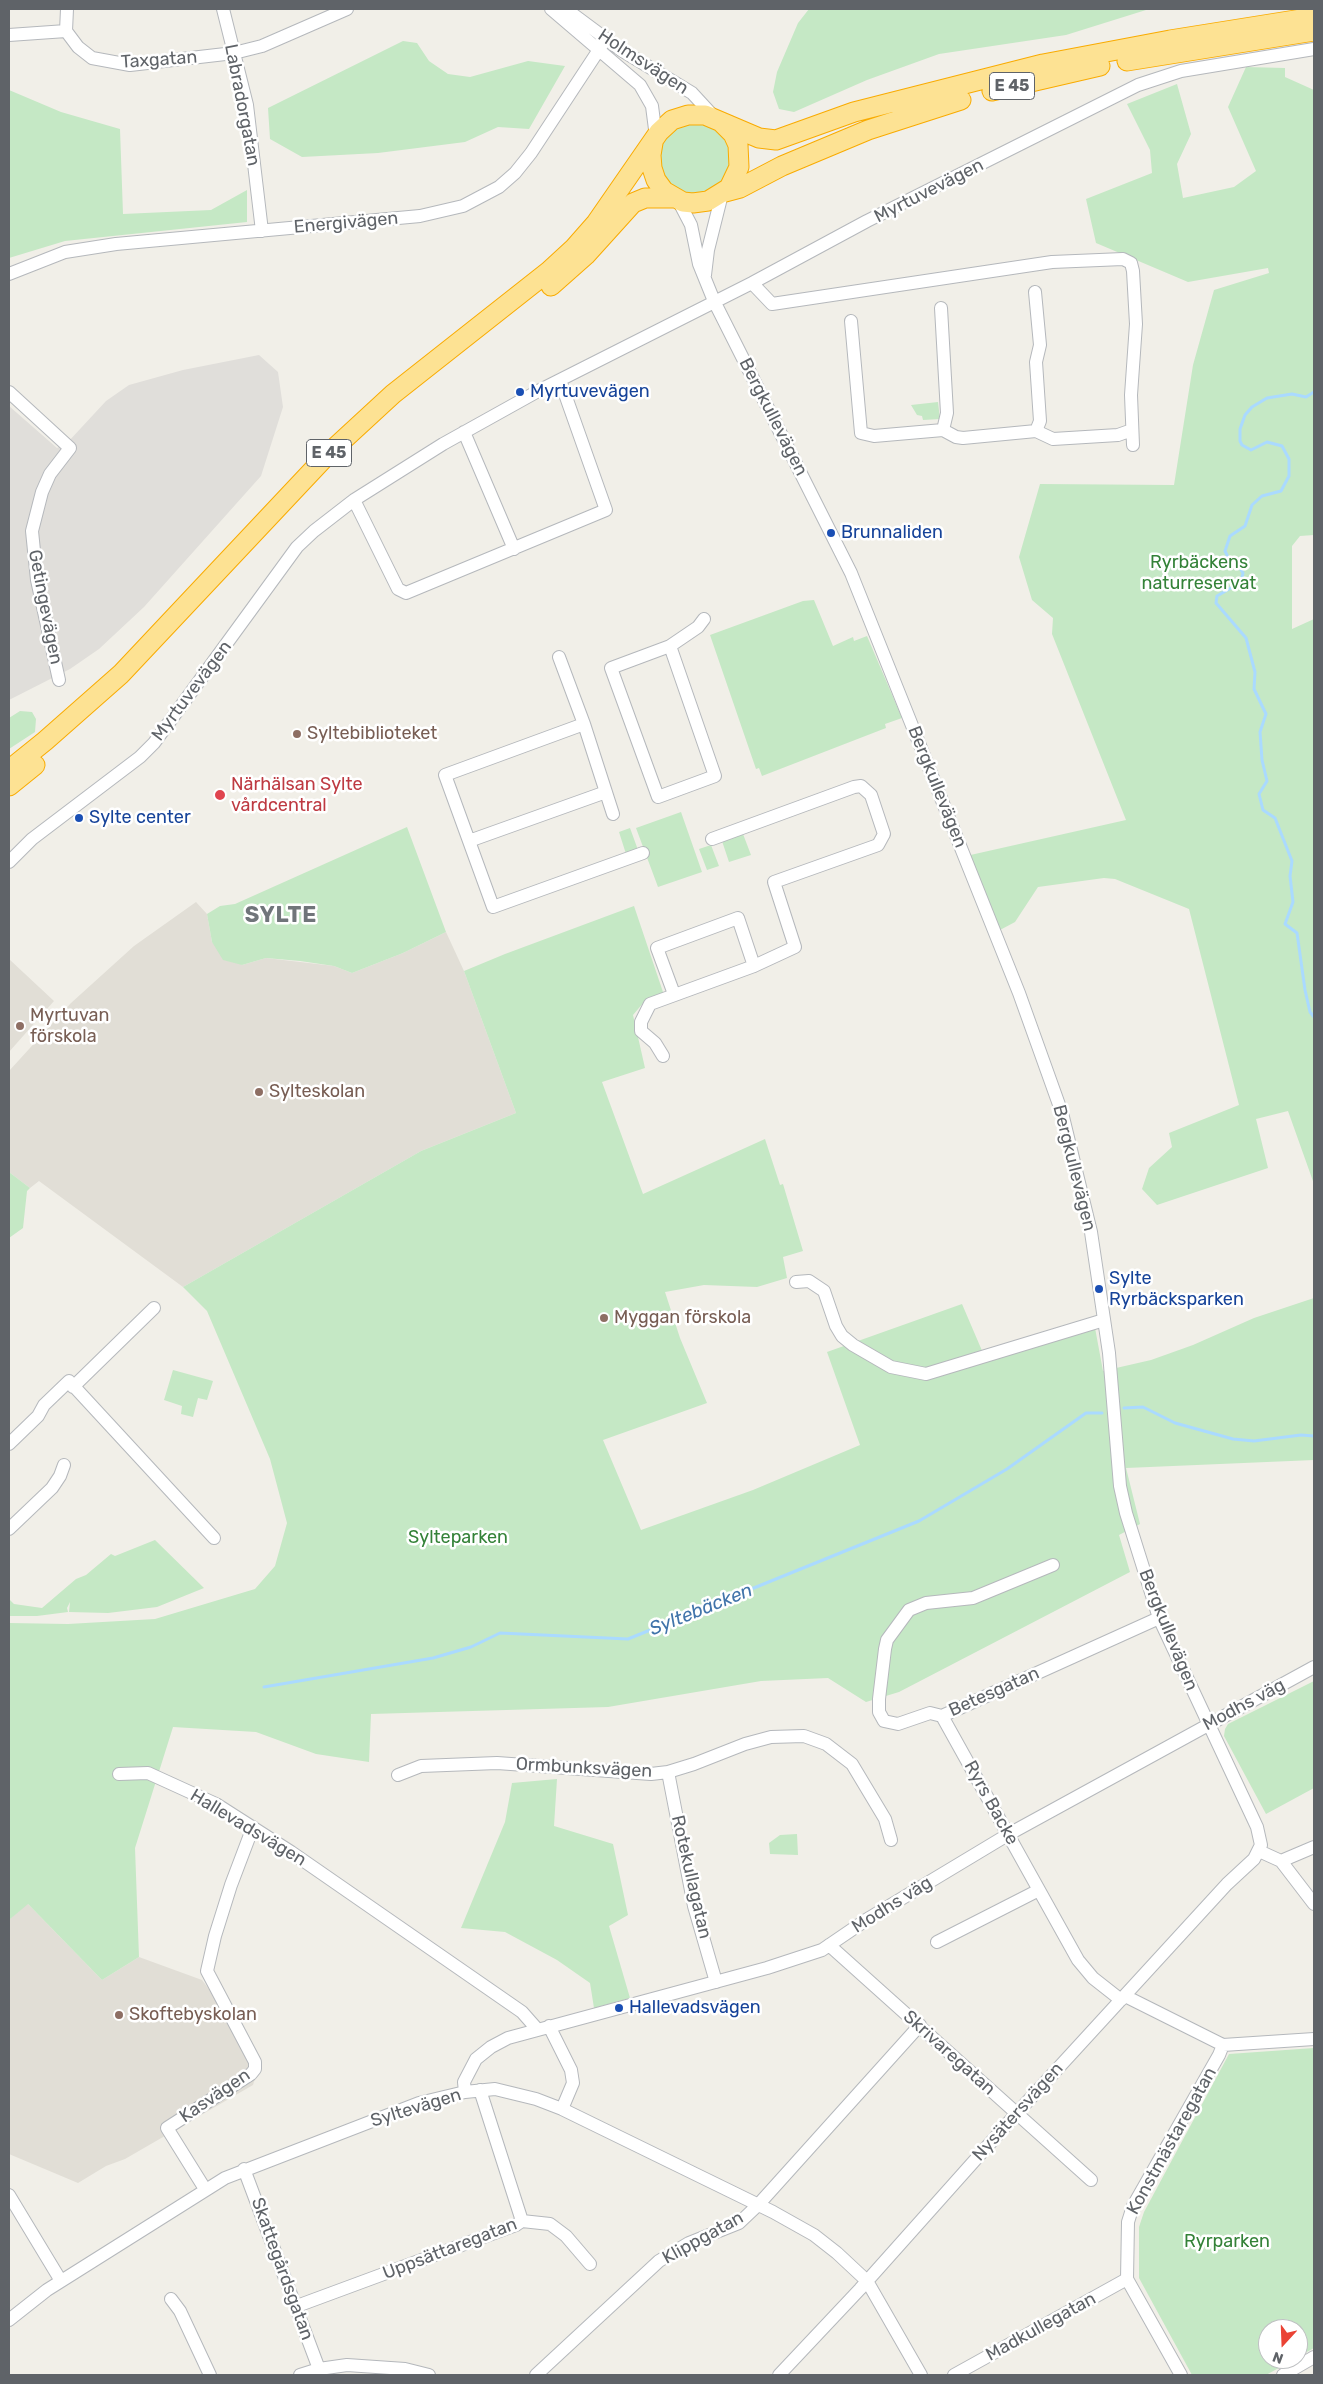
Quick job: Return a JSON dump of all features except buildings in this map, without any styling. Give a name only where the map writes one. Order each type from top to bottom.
[{"type":"highway","name":"E 45","points":[[9,770],[121,674],[329,453],[400,389],[542,277],[574,248],[596,223],[667,124],[682,116],[700,114],[760,138],[776,140],[854,112],[1043,64],[1170,40],[1314,18]]},
{"type":"highway","name":"E 45","points":[[9,786],[53,752],[131,682],[338,462],[403,403],[557,282],[586,255],[633,204],[645,198],[676,199],[688,203],[703,202],[740,188],[782,166],[868,130],[990,91],[1109,64],[1314,31]]},
{"type":"highway","points":[[719,121],[736,139],[740,156],[738,173],[724,193]]},
{"type":"highway","points":[[654,140],[651,162],[653,174],[660,186],[676,199]]},
{"type":"street","points":[[9,35],[66,31],[67,9]]},
{"type":"street","name":"Labradorgatan","points":[[223,9],[246,105],[262,231]]},
{"type":"street","name":"Taxgatan","points":[[66,31],[78,47],[92,58],[130,65],[234,53],[262,46],[347,9]]},
{"type":"street","name":"Holmsvägen","points":[[550,9],[598,51],[634,79],[645,91],[654,115],[654,140]]},
{"type":"street","name":"Holmsvägen","points":[[566,9],[606,39],[692,93],[719,121]]},
{"type":"street","name":"Energivägen","points":[[9,274],[65,252],[116,244],[437,213],[463,206],[499,187],[515,173],[531,153],[606,39]]},
{"type":"street","name":"Myrtuvevägen","points":[[9,862],[32,839],[140,757],[154,743],[297,547],[314,531],[354,500],[464,432],[560,380],[752,283],[867,221],[1138,86],[1181,71],[1314,49]]},
{"type":"street","name":"Bergkullevägen","points":[[705,278],[708,250],[724,193]]},
{"type":"street","name":"Bergkullevägen","points":[[676,199],[691,225],[699,264],[714,301],[851,573],[1019,993],[1064,1122],[1091,1232],[1109,1353],[1120,1486],[1134,1541],[1159,1618],[1257,1827],[1261,1838],[1259,1851]]},
{"type":"street","points":[[752,283],[772,304],[1052,262],[1123,259],[1131,263],[1134,271],[1136,324],[1131,395],[1133,445]]},
{"type":"street","points":[[1035,292],[1040,345],[1036,362],[1040,421],[1036,431]]},
{"type":"street","points":[[941,308],[947,420],[943,430]]},
{"type":"street","points":[[851,321],[861,433],[874,436],[943,430],[956,438],[963,438],[1036,431],[1053,439],[1118,435],[1132,430]]},
{"type":"street","points":[[354,500],[398,589],[402,592],[514,549],[606,510],[560,380]]},
{"type":"street","name":"Getingevägen","points":[[9,392],[70,448],[50,474],[42,492],[32,532],[37,580],[59,680]]},
{"type":"street","points":[[464,432],[514,549]]},
{"type":"street","points":[[670,646],[715,776],[658,797],[611,668],[670,646],[698,627],[704,619]]},
{"type":"street","points":[[559,657],[584,724],[613,814]]},
{"type":"street","points":[[584,724],[445,775],[493,907],[643,853]]},
{"type":"street","points":[[663,1056],[655,1043],[641,1031],[641,1022],[650,1004],[754,966],[795,948],[774,882],[878,845],[884,834],[871,794],[861,786],[712,839]]},
{"type":"street","points":[[469,841],[606,792]]},
{"type":"street","points":[[674,994],[657,948],[738,918],[754,966]]},
{"type":"street","points":[[796,1282],[809,1281],[824,1291],[836,1326],[842,1336],[853,1345],[892,1367],[926,1374],[1104,1320]]},
{"type":"street","points":[[74,1387],[154,1308]]},
{"type":"street","points":[[9,1444],[38,1416],[44,1405],[68,1381],[214,1538]]},
{"type":"street","points":[[9,1529],[52,1488],[60,1476],[64,1465]]},
{"type":"street","name":"Betesgatan","points":[[1053,1565],[973,1598],[919,1605],[909,1610],[887,1640],[885,1649],[879,1699],[882,1717],[887,1723],[894,1725],[903,1724],[930,1713],[942,1716],[1159,1618]]},
{"type":"street","name":"Modhs väg","points":[[466,2092],[464,2082],[476,2059],[491,2047],[508,2038],[810,1955],[1009,1834],[1314,1667]]},
{"type":"street","name":"Ryrs Backe","points":[[942,1716],[1078,1960],[1094,1978],[1123,1998],[1223,2045]]},
{"type":"street","name":"Ormbunksvägen","points":[[398,1775],[420,1766],[497,1763],[637,1774],[668,1772],[771,1737],[804,1736],[838,1751],[852,1764],[885,1819],[891,1840]]},
{"type":"street","name":"Rotekullagatan","points":[[668,1772],[694,1906],[716,1982]]},
{"type":"street","name":"Hallevadsvägen","points":[[119,1774],[148,1773],[208,1800],[253,1827],[522,2012],[543,2028],[571,2070],[573,2083],[562,2109]]},
{"type":"street","name":"Kasvägen","points":[[205,2190],[167,2128],[252,2074],[255,2068],[255,2062],[207,1971],[215,1936],[231,1884],[253,1827]]},
{"type":"street","points":[[1281,1861],[1314,1847]]},
{"type":"street","points":[[1259,1851],[1281,1861],[1314,1904]]},
{"type":"street","name":"Nysätersvägen","points":[[779,2375],[1259,1851]]},
{"type":"street","points":[[937,1942],[1039,1890]]},
{"type":"street","name":"Skrivaregatan","points":[[829,1945],[1091,2180]]},
{"type":"street","name":"Klippgatan","points":[[536,2375],[659,2262],[689,2243],[739,2223],[758,2205],[920,2025]]},
{"type":"street","name":"Konstmästaregatan","points":[[1127,2279],[1128,2222],[1133,2206],[1223,2045],[1314,2039]]},
{"type":"street","points":[[480,2090],[522,2221]]},
{"type":"street","name":"Syltevägen","points":[[9,2320],[61,2281],[205,2190],[244,2169],[419,2103],[480,2090],[506,2091],[562,2109],[758,2205],[814,2235],[867,2281],[921,2375]]},
{"type":"street","name":"Skattegårdsgatan","points":[[244,2169],[297,2306],[319,2369]]},
{"type":"street","points":[[9,2195],[61,2281]]},
{"type":"street","name":"Uppsättaregatan","points":[[297,2306],[516,2226],[522,2221],[550,2224],[566,2236],[590,2264]]},
{"type":"street","points":[[1127,2279],[1181,2375]]},
{"type":"street","name":"Madkullegatan","points":[[954,2375],[1127,2279]]},
{"type":"street","points":[[171,2299],[180,2310],[210,2375]]},
{"type":"street","points":[[1283,2375],[1314,2357]]},
{"type":"street","points":[[300,2375],[319,2369],[347,2364],[405,2369],[429,2375]]},
{"type":"shaded area","points":[[259,355],[278,372],[283,407],[261,476],[144,607],[99,649],[70,669],[9,700],[9,406],[57,448],[68,442],[106,401],[129,385],[183,370]]},
{"type":"shaded area","name":"Sylteskolan","points":[[196,902],[207,914],[212,942],[242,965],[266,958],[334,966],[352,973],[403,953],[446,932],[464,971],[516,1113],[421,1151],[183,1287],[39,1181],[30,1188],[9,1172],[9,1071],[71,1003],[134,946]]},
{"type":"shaded area","name":"Myrtuvan förskola","points":[[9,959],[54,1001],[9,1052]]},
{"type":"shaded area","name":"Skoftebyskolan","points":[[27,1903],[102,1980],[139,1957],[202,1980],[256,2051],[260,2062],[253,2085],[125,2159],[106,2166],[78,2183],[9,2154],[9,1920]]},
{"type":"green space","points":[[809,9],[1146,10],[1066,35],[939,54],[867,80],[794,112],[779,109],[773,92],[777,72],[798,23]]},
{"type":"green space","points":[[403,41],[417,43],[429,61],[448,74],[470,77],[528,61],[565,66],[529,129],[498,127],[465,142],[378,153],[302,157],[270,139],[268,108]]},
{"type":"green space","name":"Ryrbäckens naturreservat","points":[[1246,67],[1285,68],[1285,77],[1314,90],[1314,535],[1300,536],[1292,546],[1292,629],[1314,619],[1314,1184],[1288,1111],[1256,1119],[1268,1168],[1157,1205],[1142,1189],[1149,1168],[1172,1147],[1169,1133],[1239,1105],[1189,909],[1115,879],[1104,878],[1038,887],[1015,922],[1000,930],[966,856],[1126,820],[1052,634],[1053,618],[1032,600],[1019,557],[1040,484],[1174,485],[1193,365],[1214,290],[1269,273],[1268,268],[1188,282],[1096,243],[1086,199],[1152,173],[1150,150],[1127,104],[1177,84],[1191,134],[1177,164],[1183,198],[1234,187],[1256,171],[1228,107]]},
{"type":"green space","points":[[9,90],[61,112],[120,129],[123,214],[211,210],[247,190],[247,222],[65,241],[9,258]]},
{"type":"green space","points":[[695,123],[715,129],[725,139],[731,159],[725,179],[715,189],[695,195],[675,189],[665,179],[659,159],[665,139],[675,129]]},
{"type":"green space","points":[[938,402],[940,419],[923,420],[922,416],[917,415],[911,405]]},
{"type":"green space","points":[[814,600],[833,646],[853,637],[854,641],[867,636],[902,718],[885,724],[886,728],[762,776],[759,768],[756,769],[710,635],[803,601]]},
{"type":"green space","points":[[20,711],[32,712],[36,719],[35,732],[9,749],[9,718]]},
{"type":"green space","points":[[681,812],[702,872],[658,887],[636,828]]},
{"type":"green space","points":[[407,827],[446,932],[403,953],[352,973],[334,966],[300,961],[266,958],[242,965],[223,960],[212,942],[207,914],[220,906],[235,904]]},
{"type":"green space","points":[[630,828],[638,850],[626,854],[619,832]]},
{"type":"green space","points":[[743,834],[751,855],[729,862],[722,841]]},
{"type":"green space","points":[[711,845],[719,866],[707,870],[699,849]]},
{"type":"green space","name":"Sylteparken","points":[[634,906],[664,995],[644,1002],[633,1015],[645,1068],[602,1082],[643,1194],[765,1139],[780,1185],[783,1184],[803,1251],[783,1257],[787,1278],[757,1287],[704,1285],[665,1292],[680,1338],[707,1403],[603,1440],[641,1530],[753,1490],[860,1445],[827,1352],[962,1304],[983,1353],[1093,1317],[1103,1371],[1151,1360],[1193,1345],[1254,1318],[1314,1298],[1314,1460],[1126,1468],[1140,1524],[1119,1535],[1130,1572],[899,1692],[866,1702],[828,1678],[761,1681],[608,1707],[371,1714],[369,1762],[316,1754],[256,1732],[173,1727],[135,1848],[139,1957],[102,1980],[28,1904],[9,1920],[9,1623],[68,1624],[155,1619],[255,1589],[275,1566],[287,1523],[270,1459],[207,1311],[183,1287],[421,1151],[516,1113],[464,971]]},
{"type":"green space","points":[[9,1172],[30,1188],[27,1191],[23,1228],[9,1238]]},
{"type":"green space","points":[[173,1370],[213,1381],[207,1400],[198,1398],[193,1417],[181,1414],[182,1406],[164,1400]]},
{"type":"green space","points":[[155,1540],[204,1588],[157,1607],[108,1613],[69,1612],[70,1602],[67,1608],[68,1612],[37,1616],[9,1616],[9,1599],[14,1604],[42,1608],[76,1579],[86,1575],[111,1554],[115,1556]]},
{"type":"green space","points":[[1314,1681],[1314,1788],[1266,1814],[1224,1736],[1225,1729],[1228,1724]]},
{"type":"green space","points":[[557,1779],[554,1826],[613,1844],[628,1915],[609,1926],[630,1998],[594,2008],[590,1983],[557,1960],[505,1932],[461,1928],[505,1822],[512,1783]]},
{"type":"green space","points":[[797,1834],[798,1855],[770,1854],[769,1843],[780,1835]]},
{"type":"green space","name":"Ryrparken","points":[[1314,2048],[1314,2348],[1308,2351],[1308,2319],[1258,2319],[1258,2369],[1277,2369],[1266,2375],[1192,2375],[1139,2278],[1139,2227],[1144,2212],[1229,2054]]},
{"type":"waterway","points":[[1314,392],[1306,397],[1292,394],[1267,398],[1252,407],[1245,415],[1240,429],[1242,445],[1251,450],[1267,442],[1282,446],[1289,459],[1289,476],[1281,491],[1262,496],[1252,505],[1245,526],[1230,536],[1225,551],[1231,563],[1238,565],[1243,573],[1241,582],[1217,596],[1216,603],[1246,638],[1255,672],[1254,689],[1266,714],[1260,732],[1262,760],[1267,781],[1259,794],[1263,810],[1275,818],[1292,861],[1290,876],[1293,902],[1285,924],[1297,933],[1305,990],[1310,1012],[1314,1017]]},
{"type":"waterway","name":"Syltebäcken","points":[[1124,1408],[1143,1407],[1175,1423],[1233,1439],[1254,1441],[1301,1435],[1314,1436]]},
{"type":"waterway","name":"Syltebäcken","points":[[264,1687],[433,1658],[471,1647],[500,1633],[628,1639],[919,1521],[1007,1469],[1086,1413],[1102,1413]]},
{"type":"place","name":"Myrtuvevägen","points":[[520,392]]},
{"type":"place","name":"Brunnaliden","points":[[831,533]]},
{"type":"place","name":"Syltebiblioteket","points":[[297,734]]},
{"type":"place","name":"Närhälsan Sylte vårdcentral","points":[[220,795]]},
{"type":"place","name":"Sylte center","points":[[79,818]]},
{"type":"place","name":"Myrtuvan förskola","points":[[20,1026]]},
{"type":"place","name":"Sylteskolan","points":[[259,1092]]},
{"type":"place","name":"Sylte Ryrbäcksparken","points":[[1099,1289]]},
{"type":"place","name":"Myggan förskola","points":[[604,1318]]},
{"type":"place","name":"Hallevadsvägen","points":[[619,2008]]},
{"type":"place","name":"Skoftebyskolan","points":[[119,2015]]},
{"type":"district","name":"SYLTE","points":[[281,916]]}]
